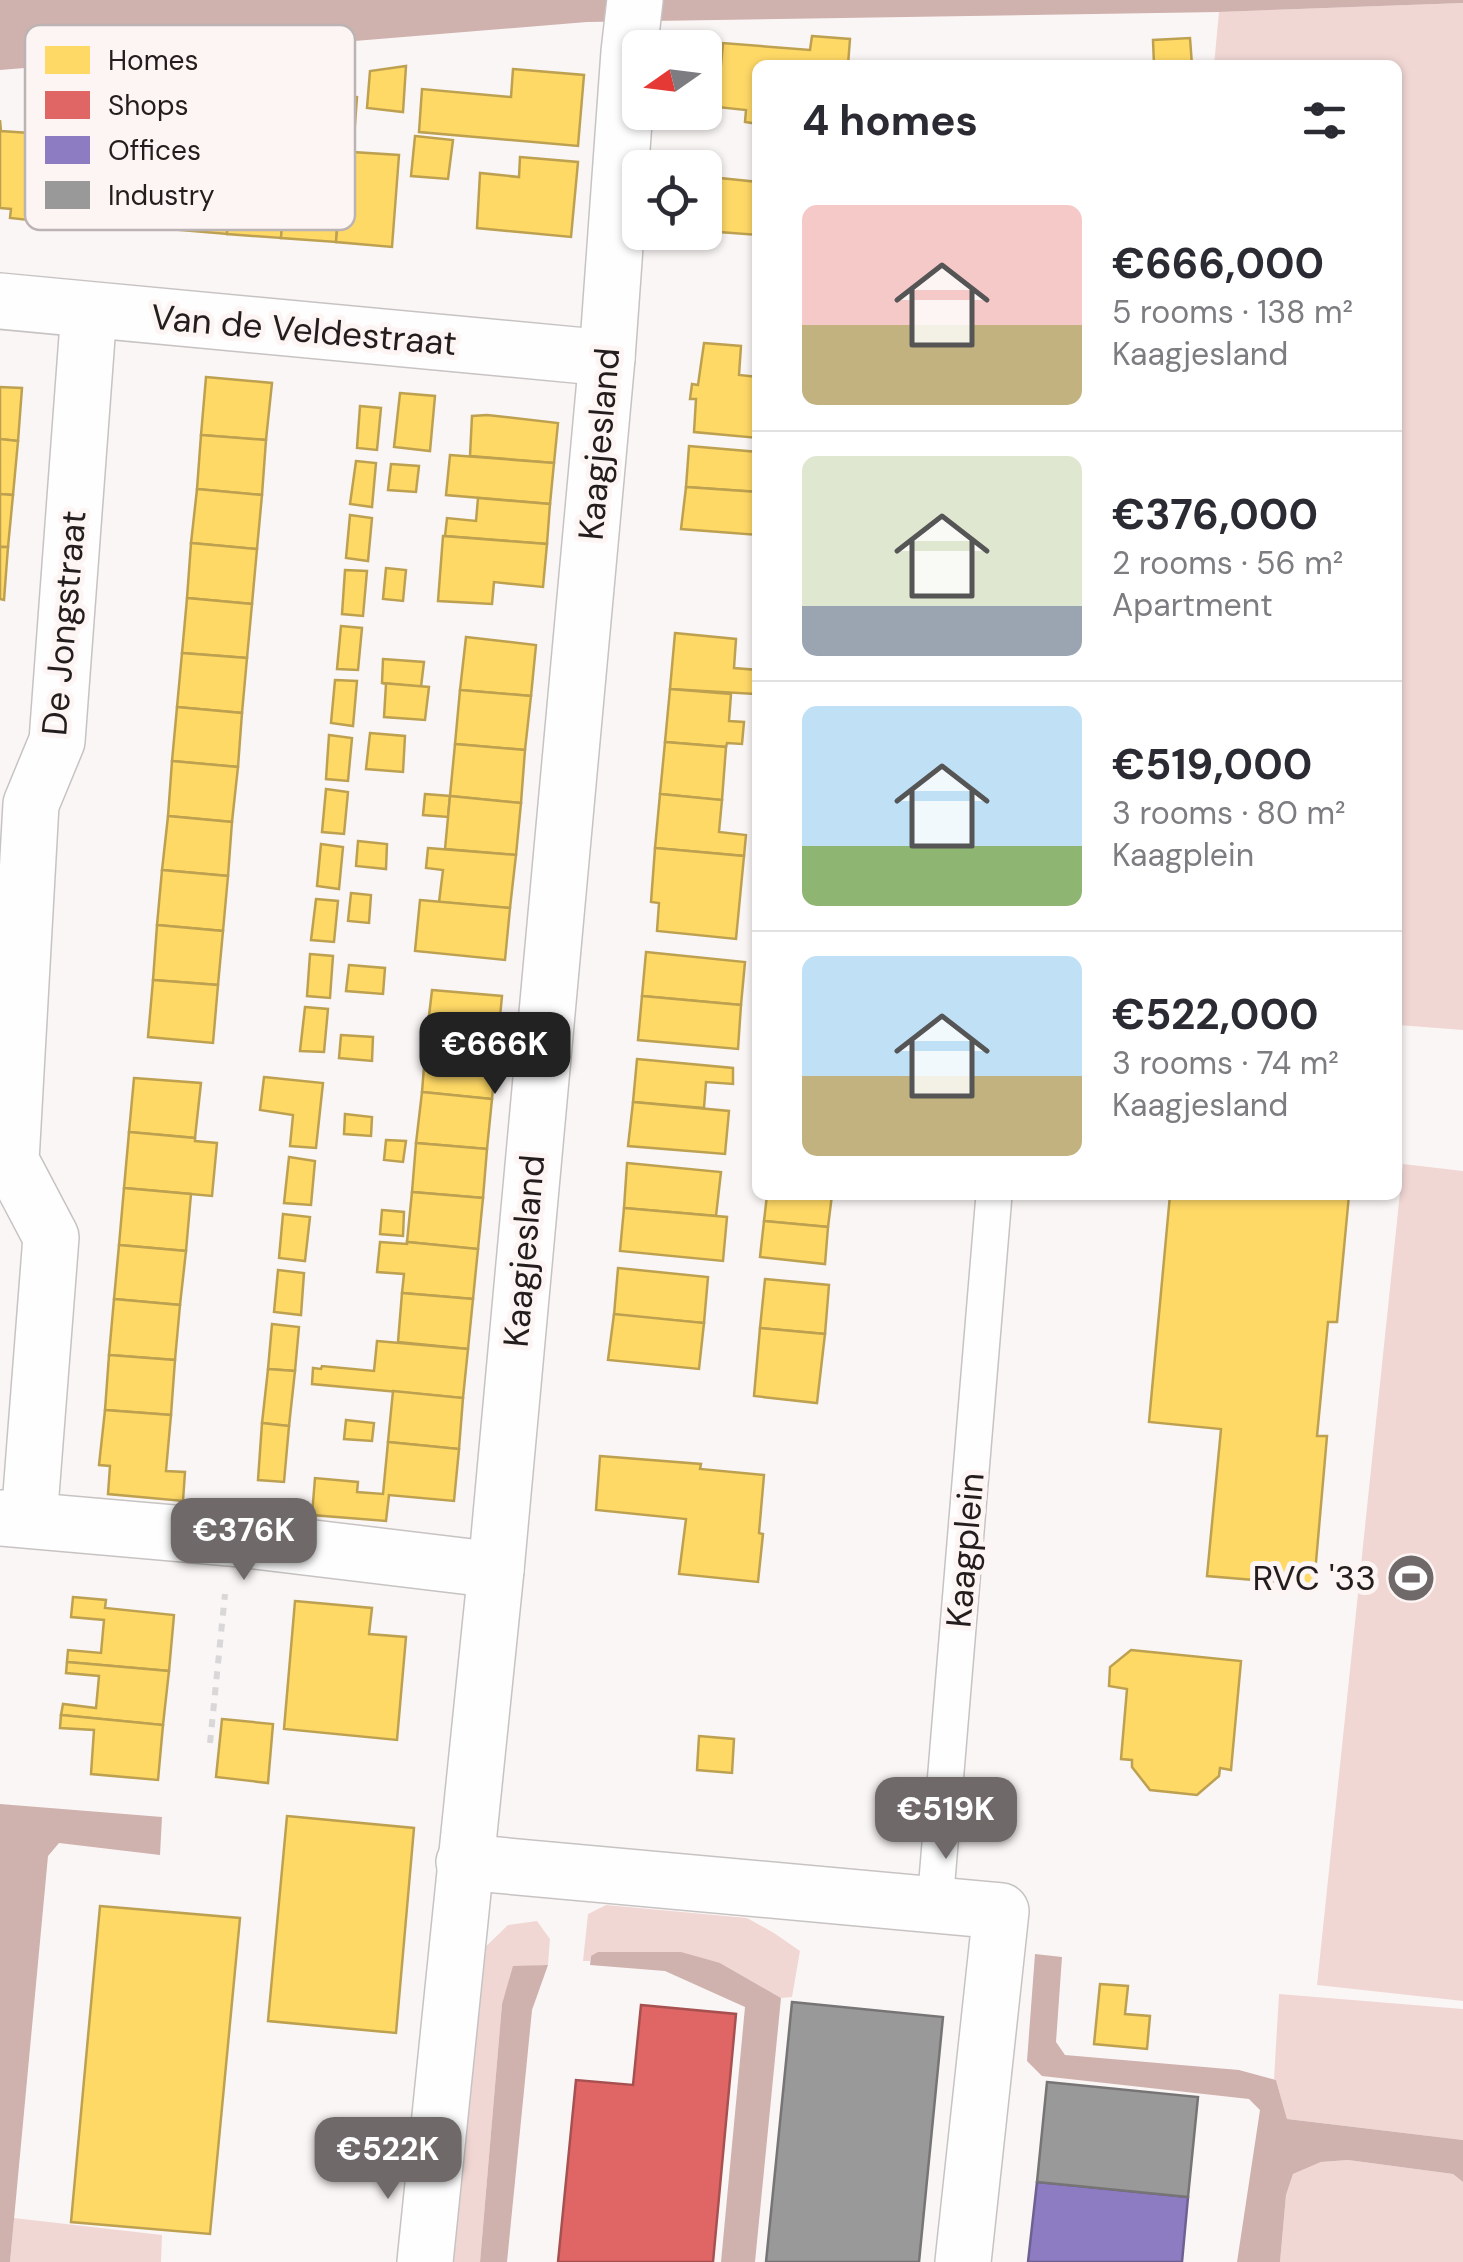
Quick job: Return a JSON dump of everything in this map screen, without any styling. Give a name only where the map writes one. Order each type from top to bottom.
[{"type":"street","name":"Kaagjesland","points":[[425,2262],[496,1570],[607,358],[632,26]]},
{"type":"street","name":"Van de Veldestraat","points":[[0,301],[607,358]]},
{"type":"street","name":"De Jongstraat","points":[[15,1519],[51,1237],[11,1162],[31,804],[56,741],[89,310]]},
{"type":"street","points":[[15,1519],[230,1538],[496,1570]]},
{"type":"street","points":[[464,1862],[1001,1911],[963,2262]]},
{"type":"lane","name":"Kaagplein","points":[[935,1904],[994,1200]]},
{"type":"path","points":[[210,1743],[230,1538]]},
{"type":"shaded area","points":[[0,0],[1463,0],[1219,12],[587,22],[355,41],[355,25],[25,25],[25,68],[0,70]]},
{"type":"shaded area","points":[[1463,3],[1463,1030],[1402,1025],[1402,60],[1214,60],[1219,12]]},
{"type":"shaded area","name":"RVC '33","points":[[1403,1164],[1463,1171],[1463,2001],[1317,1985]]},
{"type":"shaded area","points":[[0,1804],[162,1817],[160,1855],[59,1843],[48,1856],[10,2262],[0,2262]]},
{"type":"shaded area","points":[[606,1905],[747,1918],[800,1951],[792,1997],[781,1998],[720,1963],[591,1956],[590,1961],[583,1961],[588,1914]]},
{"type":"shaded area","points":[[537,1921],[550,1939],[548,1965],[514,1967],[502,2004],[480,2262],[451,2262],[477,1955],[508,1925]]},
{"type":"shaded area","points":[[598,1952],[681,1952],[720,1963],[781,1998],[755,2262],[721,2262],[745,2007],[665,1971],[590,1965],[591,1956]]},
{"type":"shaded area","points":[[1035,1954],[1062,1957],[1056,2042],[1065,2055],[1239,2070],[1276,2080],[1287,2119],[1463,2140],[1463,2182],[1453,2174],[1348,2160],[1321,2162],[1293,2174],[1286,2195],[1280,2262],[1237,2262],[1260,2110],[1249,2099],[1042,2076],[1027,2061]]},
{"type":"shaded area","points":[[548,1965],[532,2010],[507,2262],[480,2262],[502,2004],[513,1966]]},
{"type":"shaded area","points":[[1279,1994],[1463,2009],[1463,2140],[1287,2119],[1274,2079]]},
{"type":"shaded area","points":[[1348,2160],[1453,2174],[1463,2182],[1463,2262],[1280,2262],[1286,2195],[1293,2174],[1321,2162]]},
{"type":"shaded area","points":[[14,2218],[162,2235],[161,2262],[10,2262]]},
{"type":"building: Homes","points":[[812,36],[850,39],[848,60],[752,60],[752,123],[745,122],[746,110],[722,108],[723,43],[810,50]]},
{"type":"building: Homes","points":[[1190,38],[1192,60],[1154,60],[1153,40]]},
{"type":"building: Homes","points":[[406,66],[403,112],[367,108],[370,71]]},
{"type":"building: Homes","points":[[513,69],[584,75],[578,146],[419,132],[422,89],[511,97]]},
{"type":"building: Homes","points":[[0,120],[1,131],[25,133],[25,220],[10,218],[11,209],[0,208]]},
{"type":"building: Homes","points":[[415,136],[453,140],[448,179],[411,176]]},
{"type":"building: Homes","points":[[355,152],[399,155],[392,247],[336,242],[337,230],[355,230]]},
{"type":"building: Homes","points":[[520,157],[578,162],[571,237],[477,228],[480,173],[519,177]]},
{"type":"building: Homes","points":[[722,178],[752,181],[752,235],[722,232]]},
{"type":"building: Homes","points":[[181,230],[227,230],[227,234]]},
{"type":"building: Homes","points":[[227,230],[282,230],[281,238],[227,234]]},
{"type":"building: Homes","points":[[282,230],[337,230],[336,242],[281,238]]},
{"type":"building: Homes","points":[[704,343],[741,346],[739,375],[752,376],[752,437],[694,432],[696,399],[690,399],[692,384],[698,385]]},
{"type":"building: Homes","points":[[206,377],[272,383],[266,440],[201,435]]},
{"type":"building: Homes","points":[[0,387],[22,388],[18,441],[0,439]]},
{"type":"building: Homes","points":[[400,393],[435,396],[430,451],[394,447]]},
{"type":"building: Homes","points":[[360,406],[381,408],[377,450],[357,448]]},
{"type":"building: Homes","points":[[472,416],[558,423],[554,463],[470,456]]},
{"type":"building: Homes","points":[[201,435],[266,440],[262,495],[197,489]]},
{"type":"building: Homes","points":[[0,439],[18,441],[13,495],[0,494]]},
{"type":"building: Homes","points":[[689,446],[752,451],[752,492],[686,487]]},
{"type":"building: Homes","points":[[450,455],[554,463],[550,504],[446,495]]},
{"type":"building: Homes","points":[[356,461],[376,463],[372,507],[350,504]]},
{"type":"building: Homes","points":[[391,464],[419,466],[416,492],[388,490]]},
{"type":"building: Homes","points":[[686,487],[752,492],[752,535],[681,529]]},
{"type":"building: Homes","points":[[197,489],[262,495],[257,549],[191,543]]},
{"type":"building: Homes","points":[[0,494],[13,495],[8,547],[0,547]]},
{"type":"building: Homes","points":[[478,498],[550,504],[547,544],[445,536],[447,518],[476,521]]},
{"type":"building: Homes","points":[[350,515],[372,518],[368,561],[346,558]]},
{"type":"building: Homes","points":[[443,536],[547,544],[543,587],[494,582],[492,604],[438,601]]},
{"type":"building: Homes","points":[[191,543],[257,549],[252,604],[187,598]]},
{"type":"building: Homes","points":[[0,547],[8,547],[4,600],[0,599]]},
{"type":"building: Homes","points":[[386,568],[406,570],[403,601],[383,599]]},
{"type":"building: Homes","points":[[345,570],[367,571],[363,616],[342,614]]},
{"type":"building: Homes","points":[[187,598],[252,604],[247,658],[182,653]]},
{"type":"building: Homes","points":[[341,626],[362,628],[358,670],[337,669]]},
{"type":"building: Homes","points":[[675,633],[736,639],[734,668],[752,670],[752,694],[670,689]]},
{"type":"building: Homes","points":[[466,637],[536,645],[531,696],[460,690]]},
{"type":"building: Homes","points":[[182,653],[247,658],[242,713],[177,707]]},
{"type":"building: Homes","points":[[383,659],[424,662],[421,687],[382,683]]},
{"type":"building: Homes","points":[[335,680],[357,681],[353,726],[331,723]]},
{"type":"building: Homes","points":[[382,683],[429,687],[425,720],[384,717],[386,684]]},
{"type":"building: Homes","points":[[670,689],[731,694],[729,721],[744,722],[742,744],[727,743],[726,747],[665,742]]},
{"type":"building: Homes","points":[[460,690],[531,696],[525,750],[455,744]]},
{"type":"building: Homes","points":[[177,707],[242,713],[238,767],[172,761]]},
{"type":"building: Homes","points":[[370,733],[405,736],[403,772],[366,769]]},
{"type":"building: Homes","points":[[329,735],[352,738],[348,781],[326,779]]},
{"type":"building: Homes","points":[[665,742],[726,747],[722,800],[660,794]]},
{"type":"building: Homes","points":[[455,744],[525,750],[521,803],[450,796]]},
{"type":"building: Homes","points":[[172,761],[238,767],[232,822],[168,816]]},
{"type":"building: Homes","points":[[326,789],[348,792],[344,834],[322,832]]},
{"type":"building: Homes","points":[[425,794],[450,796],[448,817],[423,815]]},
{"type":"building: Homes","points":[[660,794],[722,800],[719,832],[746,835],[744,856],[655,848]]},
{"type":"building: Homes","points":[[450,796],[521,803],[516,855],[445,849]]},
{"type":"building: Homes","points":[[168,816],[232,822],[228,876],[162,870]]},
{"type":"building: Homes","points":[[358,841],[387,844],[386,869],[356,866]]},
{"type":"building: Homes","points":[[321,844],[343,847],[339,889],[317,886]]},
{"type":"building: Homes","points":[[428,848],[516,855],[510,908],[439,902],[443,870],[426,868]]},
{"type":"building: Homes","points":[[655,848],[744,856],[736,939],[657,931],[659,903],[651,902]]},
{"type":"building: Homes","points":[[162,870],[228,876],[223,931],[157,925]]},
{"type":"building: Homes","points":[[351,893],[371,895],[369,923],[348,921]]},
{"type":"building: Homes","points":[[316,899],[338,901],[334,942],[311,940]]},
{"type":"building: Homes","points":[[420,900],[510,908],[505,960],[415,951]]},
{"type":"building: Homes","points":[[157,925],[223,931],[218,985],[153,980]]},
{"type":"building: Homes","points":[[646,952],[745,962],[741,1005],[642,996]]},
{"type":"building: Homes","points":[[310,954],[333,956],[330,998],[307,996]]},
{"type":"building: Homes","points":[[349,965],[385,968],[383,994],[346,991]]},
{"type":"building: Homes","points":[[153,980],[218,985],[213,1043],[148,1037]]},
{"type":"building: Homes","points":[[432,990],[502,996],[497,1048],[426,1042]]},
{"type":"building: Homes","points":[[642,996],[741,1005],[738,1049],[638,1040]]},
{"type":"building: Homes","points":[[305,1007],[328,1009],[324,1052],[300,1051]]},
{"type":"building: Homes","points":[[341,1035],[373,1037],[372,1061],[339,1058]]},
{"type":"building: Homes","points":[[426,1042],[497,1048],[492,1099],[422,1092]]},
{"type":"building: Homes","points":[[637,1059],[733,1068],[733,1084],[706,1082],[704,1108],[633,1102]]},
{"type":"building: Homes","points":[[264,1077],[323,1083],[316,1148],[290,1146],[293,1115],[260,1110]]},
{"type":"building: Homes","points":[[134,1078],[201,1083],[195,1138],[129,1132]]},
{"type":"building: Homes","points":[[422,1092],[492,1099],[487,1149],[416,1143]]},
{"type":"building: Homes","points":[[633,1102],[729,1111],[725,1154],[628,1146]]},
{"type":"building: Homes","points":[[345,1114],[372,1117],[371,1136],[344,1134]]},
{"type":"building: Homes","points":[[129,1132],[217,1143],[212,1196],[124,1188]]},
{"type":"building: Homes","points":[[386,1140],[406,1141],[403,1162],[384,1160]]},
{"type":"building: Homes","points":[[416,1143],[487,1149],[483,1198],[412,1192]]},
{"type":"building: Homes","points":[[289,1157],[315,1161],[311,1205],[284,1203]]},
{"type":"building: Homes","points":[[627,1163],[721,1172],[716,1216],[624,1208]]},
{"type":"building: Homes","points":[[124,1188],[191,1194],[186,1251],[119,1245]]},
{"type":"building: Homes","points":[[412,1192],[483,1198],[478,1249],[407,1242]]},
{"type":"building: Homes","points":[[766,1200],[831,1200],[828,1227],[764,1221]]},
{"type":"building: Homes","points":[[1170,1200],[1349,1200],[1337,1322],[1328,1322],[1317,1436],[1327,1436],[1314,1585],[1207,1576],[1221,1429],[1149,1422]]},
{"type":"building: Homes","points":[[624,1208],[727,1217],[723,1261],[620,1251]]},
{"type":"building: Homes","points":[[382,1210],[404,1212],[403,1236],[380,1234]]},
{"type":"building: Homes","points":[[283,1214],[310,1217],[305,1261],[279,1258]]},
{"type":"building: Homes","points":[[764,1221],[828,1227],[825,1264],[760,1257]]},
{"type":"building: Homes","points":[[380,1242],[478,1249],[473,1299],[402,1293],[404,1274],[377,1272]]},
{"type":"building: Homes","points":[[119,1245],[186,1251],[180,1305],[114,1299]]},
{"type":"building: Homes","points":[[618,1268],[708,1277],[704,1323],[614,1315]]},
{"type":"building: Homes","points":[[278,1270],[304,1273],[301,1315],[274,1312]]},
{"type":"building: Homes","points":[[765,1279],[829,1285],[825,1334],[760,1328]]},
{"type":"building: Homes","points":[[402,1293],[473,1299],[468,1349],[398,1342]]},
{"type":"building: Homes","points":[[114,1299],[180,1305],[175,1360],[109,1355]]},
{"type":"building: Homes","points":[[614,1314],[704,1323],[699,1369],[608,1360]]},
{"type":"building: Homes","points":[[272,1324],[299,1327],[295,1371],[268,1369]]},
{"type":"building: Homes","points":[[760,1328],[825,1334],[817,1403],[754,1396]]},
{"type":"building: Homes","points":[[377,1341],[468,1349],[463,1398],[312,1384],[313,1368],[322,1366],[374,1371]]},
{"type":"building: Homes","points":[[109,1355],[175,1360],[171,1415],[105,1410]]},
{"type":"building: Homes","points":[[268,1369],[295,1371],[289,1426],[262,1423]]},
{"type":"building: Homes","points":[[393,1391],[463,1398],[459,1449],[388,1442]]},
{"type":"building: Homes","points":[[105,1410],[171,1415],[166,1471],[185,1472],[183,1501],[108,1494],[110,1466],[99,1465]]},
{"type":"building: Homes","points":[[346,1420],[374,1423],[372,1441],[344,1439]]},
{"type":"building: Homes","points":[[262,1423],[289,1426],[284,1482],[258,1480]]},
{"type":"building: Homes","points":[[388,1442],[459,1449],[454,1501],[389,1495],[386,1521],[312,1515],[315,1478],[358,1482],[357,1492],[383,1494]]},
{"type":"building: Homes","points":[[600,1456],[701,1464],[700,1469],[764,1475],[758,1582],[679,1574],[686,1519],[596,1510]]},
{"type":"building: Homes","points":[[73,1597],[106,1600],[105,1608],[174,1615],[169,1671],[67,1662],[68,1650],[101,1653],[104,1620],[71,1617]]},
{"type":"building: Homes","points":[[295,1601],[372,1608],[369,1634],[406,1637],[397,1740],[284,1729]]},
{"type":"building: Homes","points":[[1131,1650],[1241,1661],[1231,1770],[1220,1768],[1219,1776],[1197,1795],[1150,1790],[1132,1767],[1132,1760],[1121,1759],[1127,1689],[1109,1686],[1110,1667]]},
{"type":"building: Homes","points":[[67,1662],[169,1671],[163,1725],[61,1715],[63,1704],[96,1708],[99,1676],[66,1673]]},
{"type":"building: Homes","points":[[61,1715],[163,1725],[158,1780],[91,1774],[94,1730],[60,1728]]},
{"type":"building: Homes","points":[[222,1719],[273,1724],[268,1783],[216,1777]]},
{"type":"building: Homes","points":[[699,1736],[734,1739],[732,1773],[697,1770]]},
{"type":"building: Homes","points":[[287,1816],[414,1828],[396,2033],[268,2021]]},
{"type":"building: Homes","points":[[100,1906],[240,1918],[210,2234],[71,2222]]},
{"type":"building: Homes","points":[[1100,1984],[1128,1986],[1125,2014],[1150,2016],[1147,2049],[1094,2044]]},
{"type":"building: Shops","points":[[641,2005],[736,2014],[713,2262],[558,2262],[576,2080],[633,2085]]},
{"type":"building: Offices","points":[[1037,2182],[1188,2197],[1182,2262],[1028,2262]]},
{"type":"building: Industry","points":[[792,2002],[943,2017],[919,2262],[766,2262]]},
{"type":"building: Industry","points":[[1047,2082],[1198,2097],[1188,2197],[1037,2182]]},
{"type":"place","name":"RVC '33","points":[[1411,1578]]}]
